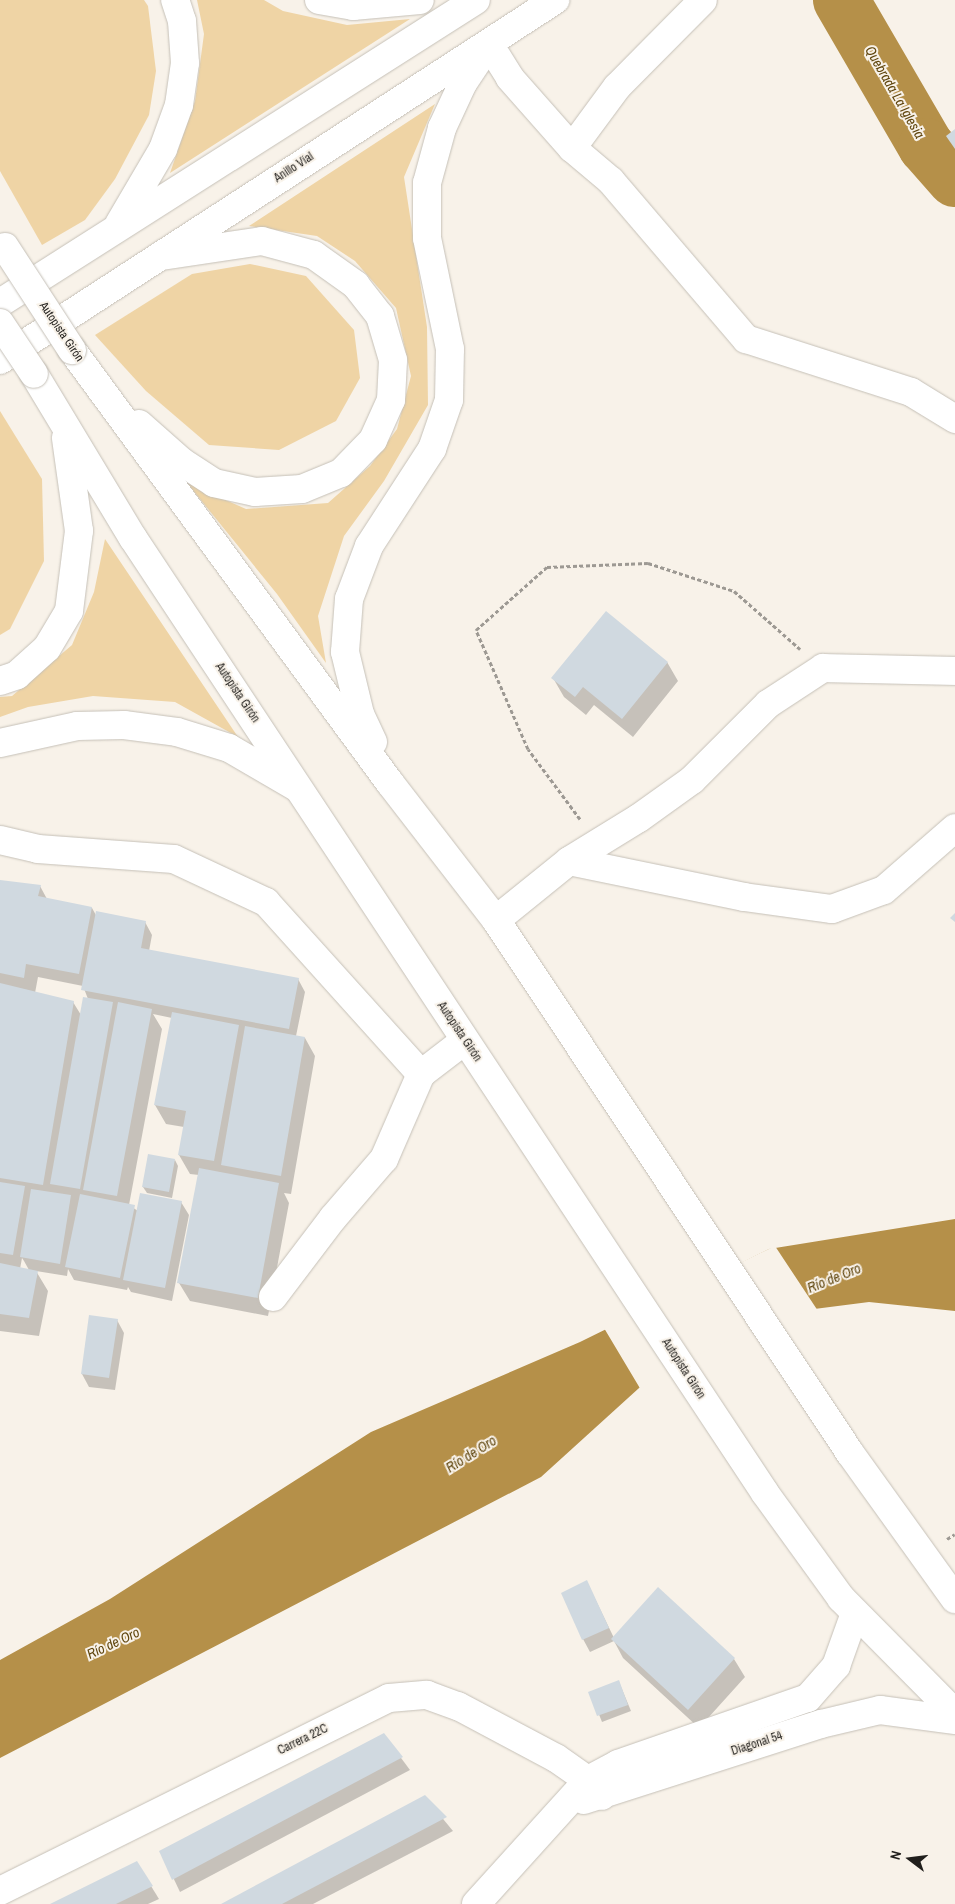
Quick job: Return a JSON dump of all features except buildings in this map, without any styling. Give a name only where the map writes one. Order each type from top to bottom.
[{"type":"main road","points":[[116,230],[163,149],[179,105],[185,63],[182,21],[175,0]]},
{"type":"main road","points":[[320,0],[353,6],[420,0]]},
{"type":"main road","points":[[2,309],[116,230],[476,0]]},
{"type":"main road","name":"Anillo Víal","points":[[0,360],[490,44],[555,0]]},
{"type":"main road","points":[[572,148],[617,87],[703,0]]},
{"type":"main road","points":[[390,782],[360,714],[346,652],[349,599],[369,546],[432,449],[449,400],[450,349],[426,238],[427,183],[442,128],[463,83],[490,44],[510,78],[572,148],[611,181],[746,339],[911,392],[955,419]]},
{"type":"main road","points":[[106,399],[182,462],[214,483],[255,492],[302,489],[341,473],[373,440],[390,400],[393,360],[380,316],[356,285],[314,255],[262,241],[160,256]]},
{"type":"main road","name":"Autopista Girón","points":[[3,243],[106,399],[390,782],[496,920],[613,1092],[850,1453],[953,1592]]},
{"type":"main road","name":"Autopista Girón","points":[[2,309],[34,374],[134,538],[464,1041],[529,1135],[765,1493],[854,1613],[955,1713]]},
{"type":"main road","points":[[0,681],[17,675],[47,648],[69,611],[79,530],[63,422]]},
{"type":"main road","points":[[496,920],[569,861],[598,844],[692,780],[768,704],[822,668],[955,671]]},
{"type":"main road","points":[[0,743],[77,726],[124,725],[177,732],[229,748],[301,791]]},
{"type":"main road","points":[[569,861],[744,896],[832,909],[884,890],[955,828]]},
{"type":"main road","points":[[0,840],[38,849],[174,859],[266,902],[421,1074]]},
{"type":"main road","points":[[274,1297],[333,1218],[384,1159],[421,1074],[464,1041]]},
{"type":"main road","name":"Diagonal 54","points":[[595,1788],[618,1764],[808,1698],[836,1666],[854,1613]]},
{"type":"main road","name":"Carrera 22C","points":[[0,1890],[389,1698],[427,1695],[458,1706],[556,1758],[595,1788]]},
{"type":"main road","name":"Diagonal 54","points":[[476,1904],[563,1805],[595,1788],[821,1724],[880,1710],[955,1720]]},
{"type":"path","points":[[598,844],[528,748],[476,630],[547,567],[648,563],[734,591],[822,668]]},
{"type":"shaded area","points":[[0,0],[144,0],[148,6],[156,71],[149,115],[115,179],[85,220],[42,245],[0,171]]},
{"type":"shaded area","points":[[197,0],[264,0],[283,11],[347,25],[410,19],[170,173],[195,101],[204,34]]},
{"type":"shaded area","points":[[435,104],[404,177],[427,327],[428,405],[384,481],[344,536],[318,616],[326,663],[277,594],[187,483],[246,509],[328,503],[370,466],[397,429],[411,376],[396,308],[355,261],[317,236],[249,226]]},
{"type":"shaded area","points":[[250,264],[306,276],[354,330],[360,378],[336,421],[279,450],[209,445],[146,391],[95,335],[192,274]]},
{"type":"shaded area","points":[[0,411],[42,479],[44,561],[10,629],[0,635]]},
{"type":"shaded area","points":[[105,539],[238,737],[175,702],[93,696],[28,707],[0,717],[0,697],[12,696],[72,645],[94,592]]},
{"type":"water","name":"Río de Oro","points":[[955,1219],[955,1311],[869,1302],[783,1313],[660,1369],[541,1477],[0,1758],[0,1660],[110,1599],[371,1432],[580,1342],[769,1249]]},
{"type":"pier","points":[[775,1246],[818,1311],[784,1316],[661,1371],[641,1390],[604,1328]]},
{"type":"waterway","name":"Quebrada La Iglesia","points":[[841,0],[926,146],[955,179]]}]
